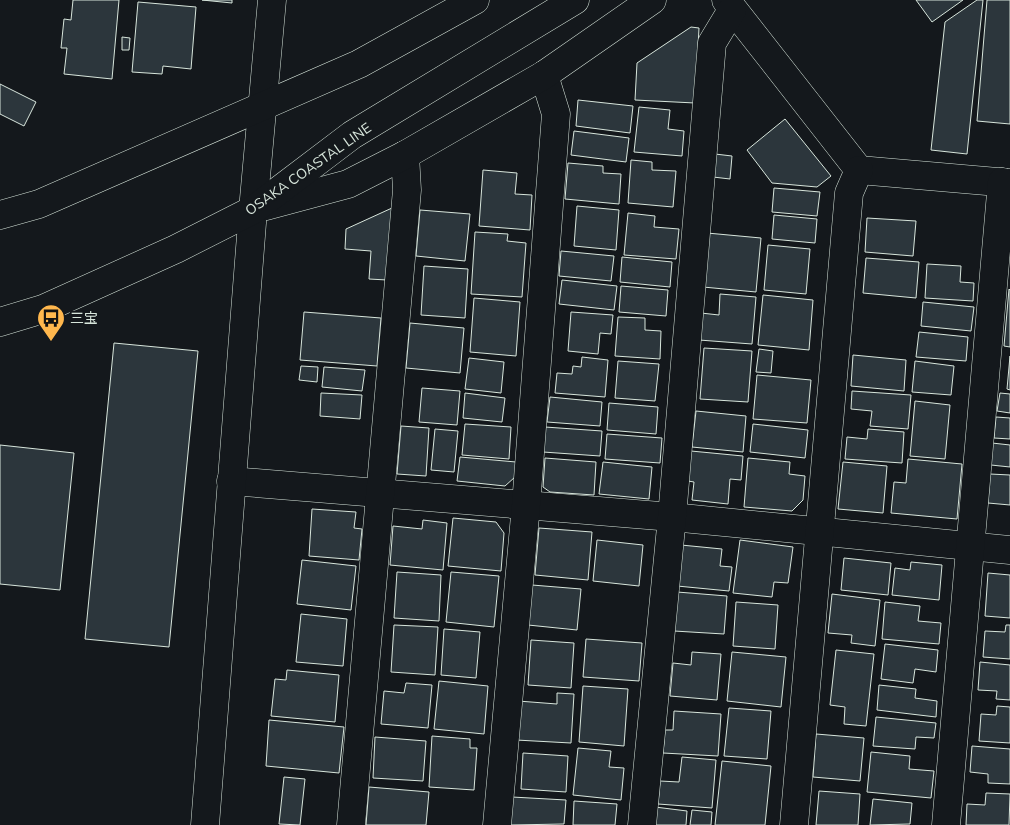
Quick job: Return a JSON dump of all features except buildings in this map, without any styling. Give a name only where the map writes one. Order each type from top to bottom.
[{"type":"street","points":[[205,825],[253,210],[272,0]]},
{"type":"street","points":[[419,30],[460,0]]},
{"type":"street","points":[[0,216],[39,204],[359,64],[476,0]]},
{"type":"street","name":"OSAKA COASTAL LINE","points":[[0,322],[52,305],[176,249],[253,210],[352,135],[575,0]]},
{"type":"street","points":[[253,210],[348,184],[405,155],[544,75],[652,0]]},
{"type":"street","points":[[642,825],[672,517],[712,43],[729,5],[859,170],[1006,183],[970,546],[946,825]]},
{"type":"street","points":[[497,825],[526,505],[556,114],[544,75]]},
{"type":"street","points":[[351,825],[407,190],[405,155]]},
{"type":"street","points":[[794,825],[849,193],[859,170]]},
{"type":"street","points":[[231,481],[672,517],[1010,550]]},
{"type":"place","name":"三宝","points":[[51,342]]}]
